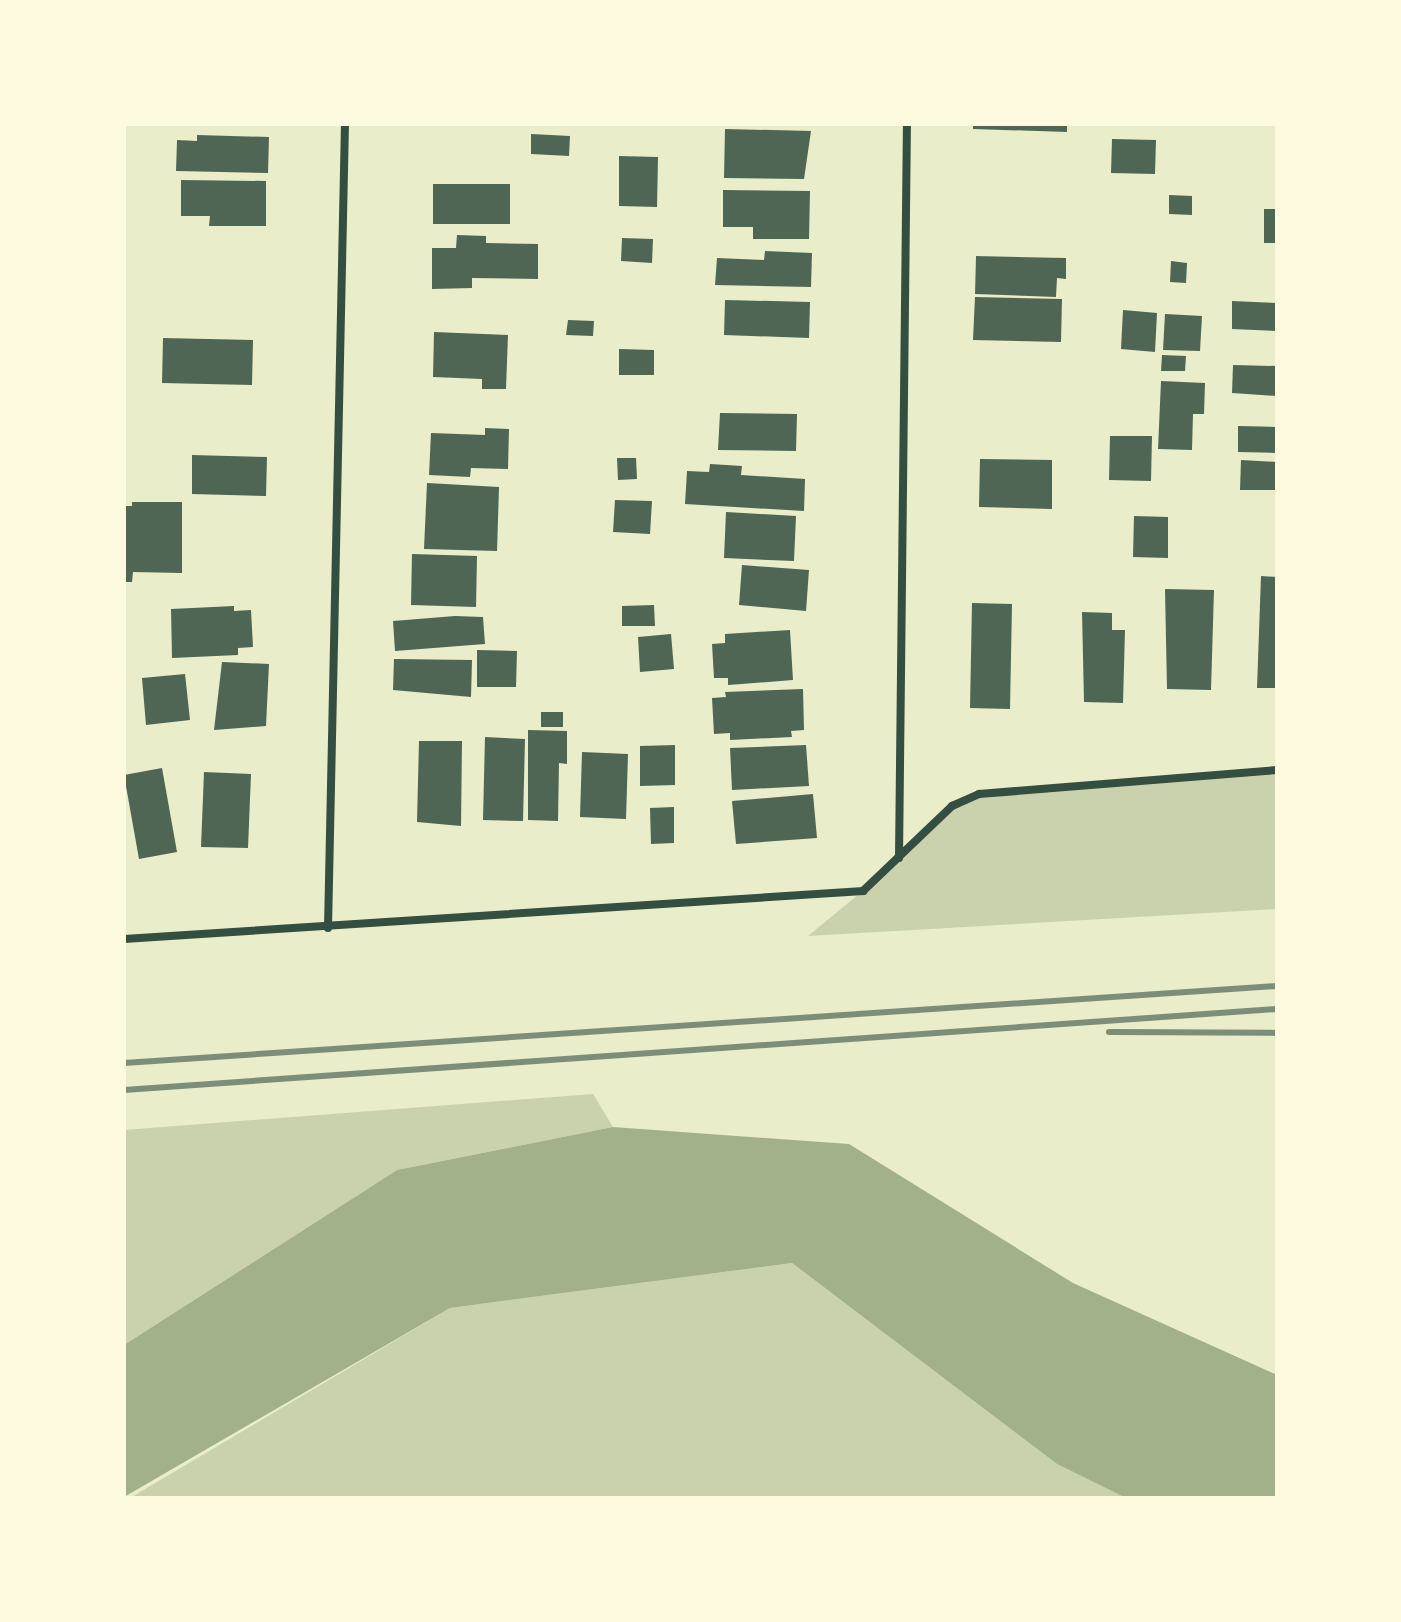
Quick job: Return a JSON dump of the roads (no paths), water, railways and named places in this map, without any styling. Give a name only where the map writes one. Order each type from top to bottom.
[{"type":"street","points":[[328,928],[345,124]]},
{"type":"street","points":[[899,858],[907,124]]},
{"type":"street","points":[[124,939],[328,928],[645,901],[834,895],[863,891],[952,806],[979,794],[1277,770]]},
{"type":"railway","points":[[124,1063],[1277,986]]},
{"type":"railway","points":[[124,1090],[1277,1009]]},
{"type":"railway","points":[[1109,1032],[1277,1033]]}]
